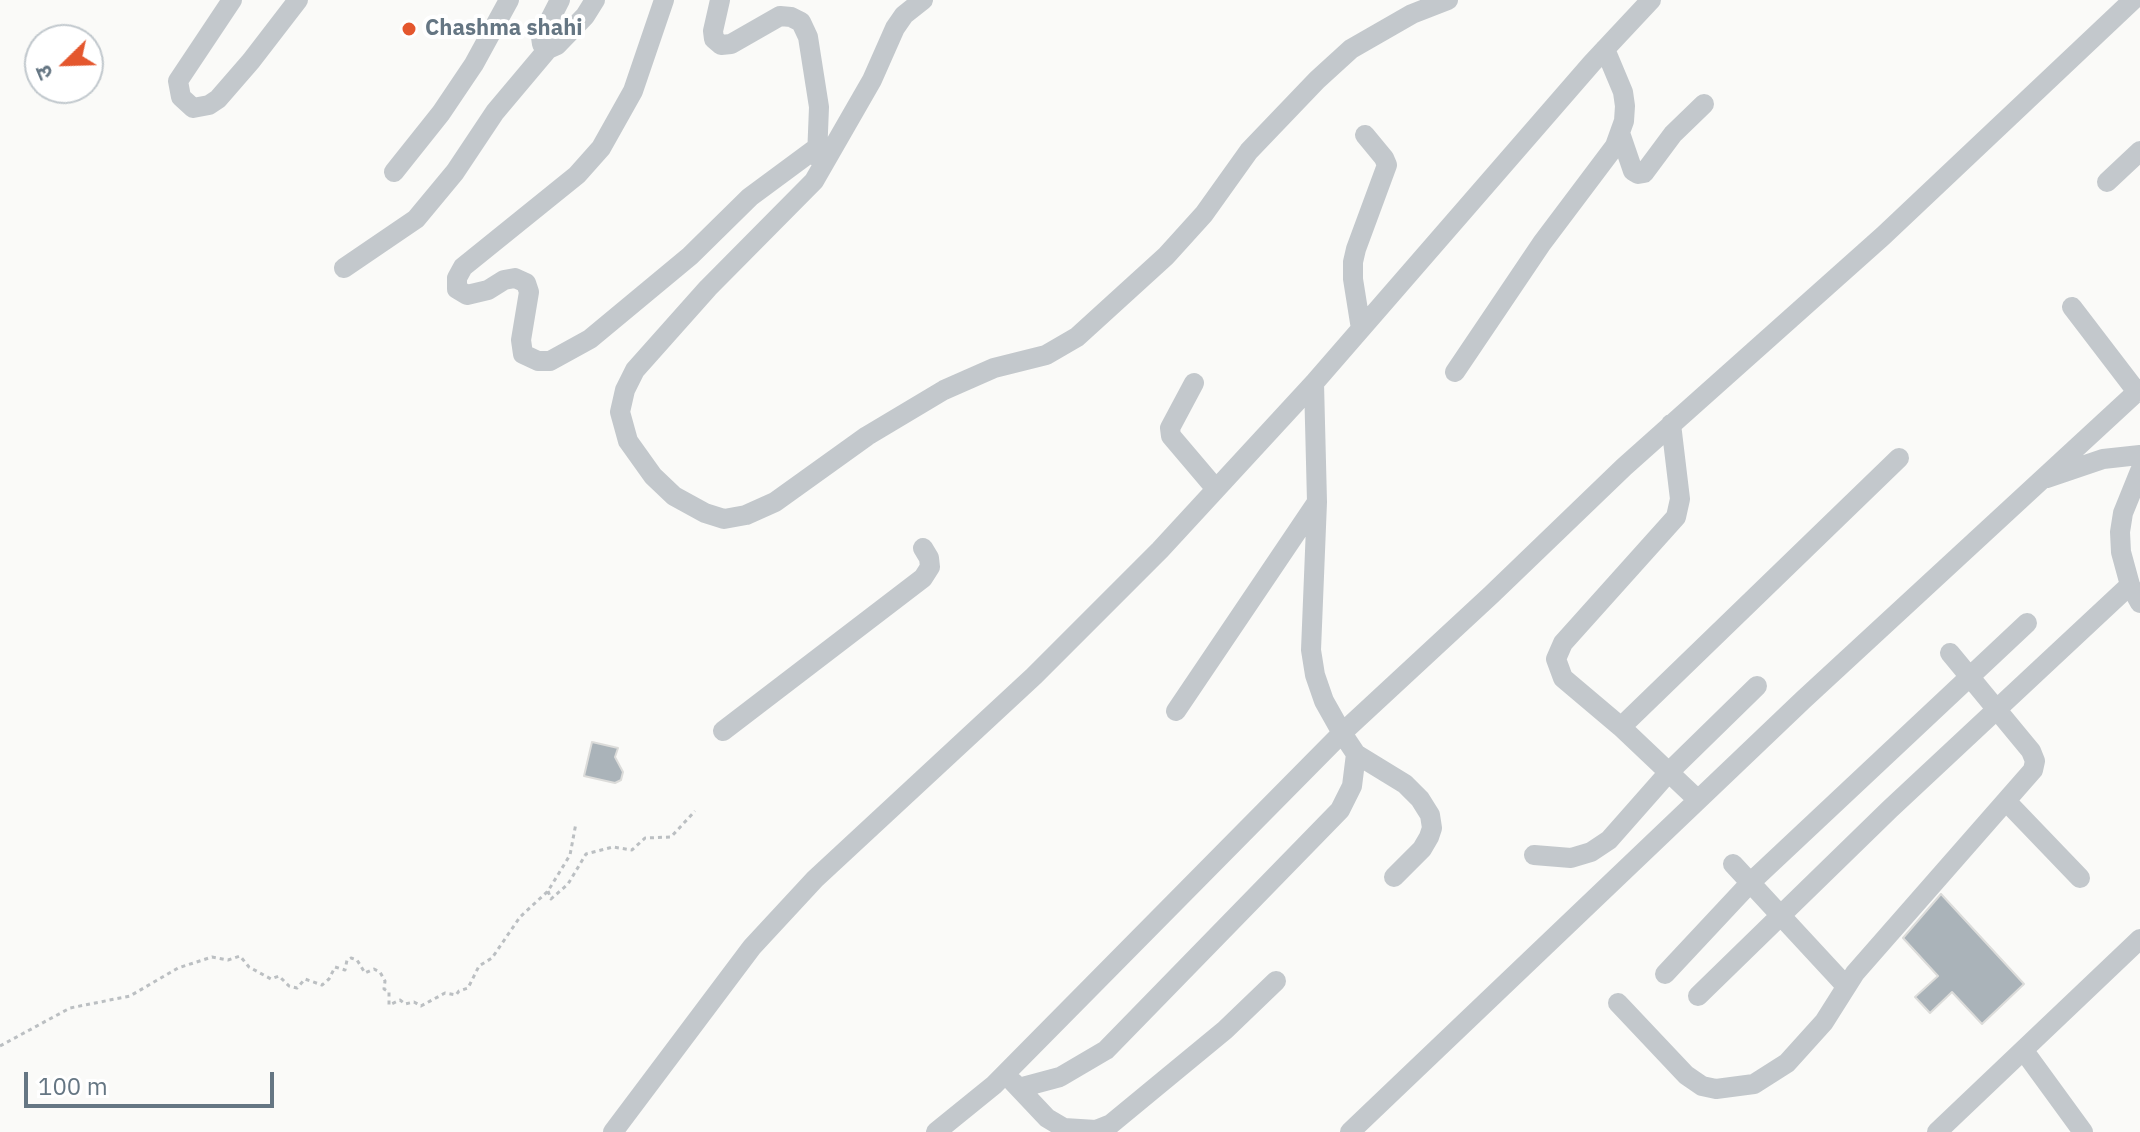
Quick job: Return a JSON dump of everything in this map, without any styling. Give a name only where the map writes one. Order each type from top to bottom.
[{"type":"street","points":[[232,0],[178,81],[181,97],[193,108],[209,105],[218,99],[298,0]]},
{"type":"street","points":[[394,172],[458,88],[509,0]]},
{"type":"street","points":[[548,49],[542,44],[542,31],[560,0]]},
{"type":"street","points":[[344,268],[416,219],[455,172],[495,112],[548,49],[557,45],[585,16],[595,0]]},
{"type":"street","points":[[664,0],[633,91],[601,148],[577,175],[463,267],[457,278],[457,289],[467,295],[488,290],[504,280],[515,278],[526,283],[529,292],[521,340],[523,354],[538,361],[550,361],[590,339],[690,256],[750,197],[819,146]]},
{"type":"street","points":[[720,0],[713,31],[714,39],[721,45],[731,44],[780,16],[801,22],[808,37],[820,126],[814,181]]},
{"type":"street","points":[[923,0],[904,15],[895,28],[872,80],[814,181],[708,288],[635,370],[625,390],[620,412],[628,441],[653,476],[674,496],[705,513],[724,519],[746,515],[775,502],[867,436],[944,390],[994,368],[1046,355],[1077,337],[1166,256],[1204,214],[1249,151],[1351,49],[1412,14],[1448,0]]},
{"type":"street","points":[[613,1132],[744,956],[804,891],[1034,676],[1160,550],[1314,383],[1651,0]]},
{"type":"street","points":[[936,1132],[1012,1081],[1342,733],[1671,424],[1883,236],[2133,0]]},
{"type":"street","points":[[1455,372],[1542,243],[1615,146],[1625,106],[1623,92],[1605,49]]},
{"type":"street","points":[[1620,133],[1633,171],[1644,173],[1673,134],[1704,104]]},
{"type":"street","points":[[1361,329],[1353,262],[1387,165],[1365,135]]},
{"type":"street","points":[[2107,182],[2140,151]]},
{"type":"street","points":[[1350,1132],[1698,800],[2139,390],[2072,307]]},
{"type":"street","points":[[1194,383],[1170,428],[1171,436],[1216,489]]},
{"type":"street","points":[[1314,383],[1317,502],[1311,650],[1315,675],[1324,701],[1356,754],[1405,784],[1430,815],[1432,828],[1429,837],[1422,849],[1394,877]]},
{"type":"street","points":[[1671,424],[1680,499],[1676,517],[1563,643],[1556,659],[1563,678],[1621,727],[1698,800]]},
{"type":"street","points":[[2038,481],[2103,459],[2140,455]]},
{"type":"street","points":[[1621,727],[1899,458]]},
{"type":"street","points":[[1698,996],[1996,710],[2135,594],[2121,552],[2120,532],[2123,513],[2140,471]]},
{"type":"street","points":[[1176,711],[1317,502]]},
{"type":"street","points":[[723,731],[923,578],[930,567],[923,548]]},
{"type":"street","points":[[1665,974],[1751,882],[2027,623]]},
{"type":"street","points":[[1618,1003],[1686,1075],[1702,1086],[1716,1089],[1754,1084],[1787,1063],[1824,1022],[1845,985],[2033,770],[2035,761],[2031,751],[1950,653]]},
{"type":"street","points":[[1534,855],[1571,858],[1591,852],[1609,840],[1669,772],[1757,686]]},
{"type":"street","points":[[1012,1081],[1060,1077],[1106,1050],[1340,810],[1352,786],[1356,754]]},
{"type":"street","points":[[2007,802],[2080,878]]},
{"type":"street","points":[[1733,864],[1845,985]]},
{"type":"street","points":[[1937,1132],[2140,939]]},
{"type":"street","points":[[1012,1081],[1047,1118],[1064,1128],[1096,1130],[1111,1124],[1225,1030],[1276,981]]},
{"type":"street","points":[[2024,1051],[2083,1132]]},
{"type":"path","points":[[548,891],[551,899],[568,884],[586,854],[613,847],[632,850],[645,838],[671,837],[695,811]]},
{"type":"path","points":[[0,1046],[70,1008],[130,996],[178,968],[212,957],[228,960],[240,956],[249,967],[271,979],[279,976],[289,986],[297,988],[305,979],[322,985],[335,967],[345,970],[347,960],[351,958],[357,960],[365,973],[374,969],[380,972],[385,981],[384,989],[389,992],[389,1005],[400,1000],[405,1004],[414,1002],[421,1006],[445,993],[456,995],[468,988],[479,966],[492,958],[520,917],[548,891],[570,855],[576,823]]},
{"type":"building","points":[[592,742],[618,748],[615,757],[623,772],[621,780],[615,783],[584,776]]},
{"type":"building","points":[[1941,894],[2024,984],[1982,1024],[1952,992],[1930,1013],[1915,997],[1938,976],[1903,938]]},
{"type":"place","name":"Chashma shahi","points":[[409,29]]}]
